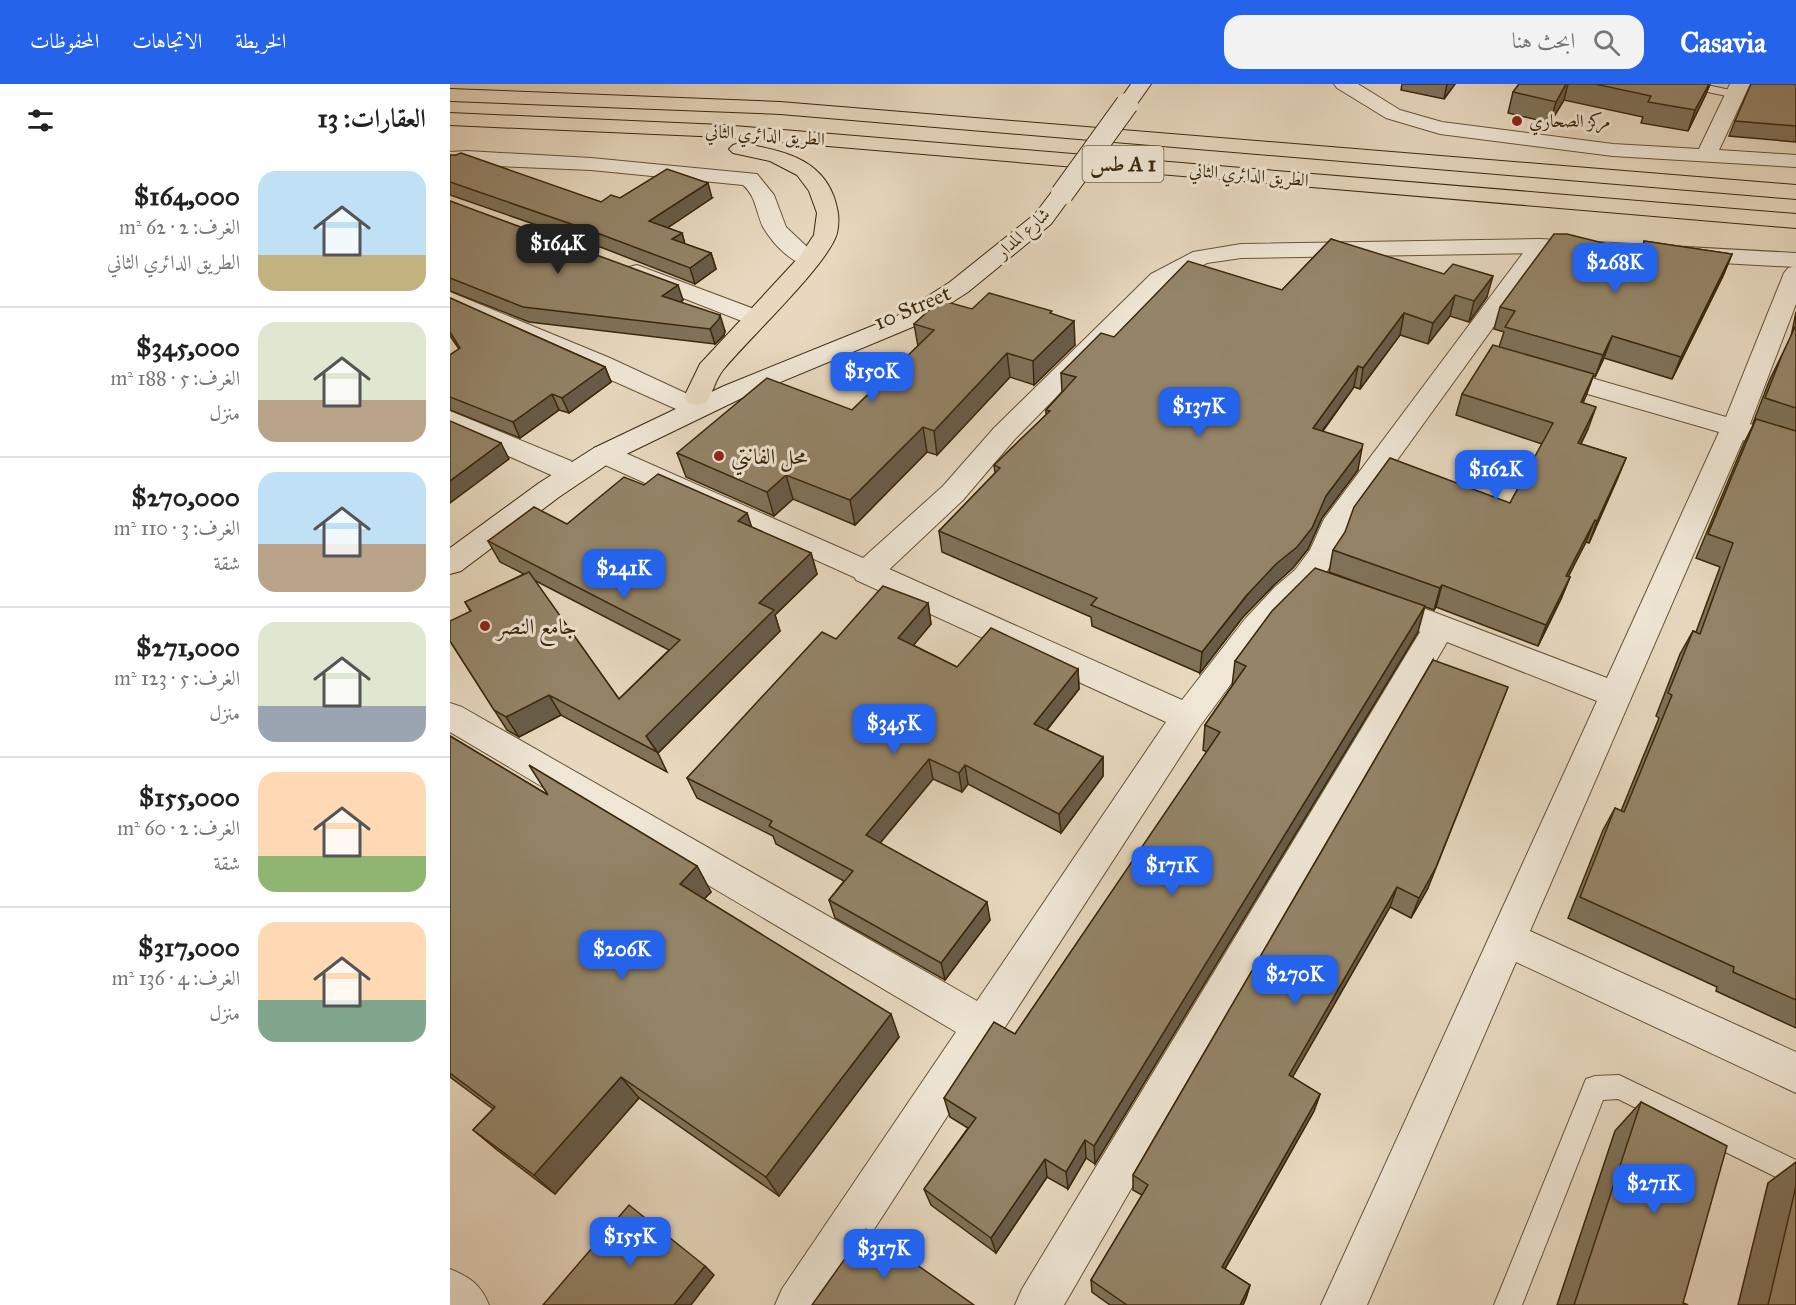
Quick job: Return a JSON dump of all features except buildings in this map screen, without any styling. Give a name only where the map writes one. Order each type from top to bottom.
[{"type":"highway","name":"الطريق الدائري الثاني","points":[[450,95],[568,98],[803,110],[1796,192]]},
{"type":"highway","name":"الطريق الدائري الثاني","points":[[450,119],[722,131],[1796,221]]},
{"type":"highway","points":[[450,138],[740,149],[776,156],[805,170],[820,190],[828,213],[825,235],[808,260],[709,370],[691,400]]},
{"type":"street","name":"شارع المدار","points":[[960,287],[1043,219],[1141,84]]},
{"type":"street","points":[[1344,84],[1393,114],[1440,128],[1613,150],[1796,161]]},
{"type":"street","points":[[1706,156],[1738,89]]},
{"type":"street","points":[[450,158],[591,164],[749,178],[758,185],[780,235],[808,260]]},
{"type":"street","points":[[867,572],[946,500],[1004,434],[1131,304],[1159,279],[1201,257],[1241,251],[1540,246],[1796,260]]},
{"type":"street","points":[[798,1305],[1188,717],[1256,627],[1286,595],[1306,578],[1324,553],[1334,526],[1475,353],[1540,246]]},
{"type":"street","points":[[615,263],[756,318]]},
{"type":"street","points":[[1344,1305],[1735,428],[1796,273]]},
{"type":"street","name":"10 Street","points":[[450,549],[561,468],[691,400],[960,287]]},
{"type":"street","name":"10 Street","points":[[450,563],[549,490],[604,454],[733,392],[906,321],[960,287]]},
{"type":"street","points":[[450,299],[691,400]]},
{"type":"street","points":[[1521,366],[1796,448]]},
{"type":"street","points":[[450,420],[561,468]]},
{"type":"street","points":[[604,454],[1188,717]]},
{"type":"street","points":[[1306,578],[1340,590]]},
{"type":"street","points":[[1395,610],[1617,696]]},
{"type":"street","points":[[1038,1305],[1440,626]]},
{"type":"street","points":[[450,716],[983,1026]]},
{"type":"street","points":[[1506,939],[1796,1073]]},
{"type":"street","points":[[450,1293],[466,1305]]},
{"type":"lane","points":[[1684,84],[1738,89]]},
{"type":"lane","points":[[1508,1305],[1595,1088],[1619,1087],[1796,1174]]},
{"type":"place","name":"مركز الصحاري","points":[[1517,121]]},
{"type":"place","name":"محل الفانتي","points":[[719,456]]},
{"type":"place","name":"جامع النصر","points":[[485,626]]}]
